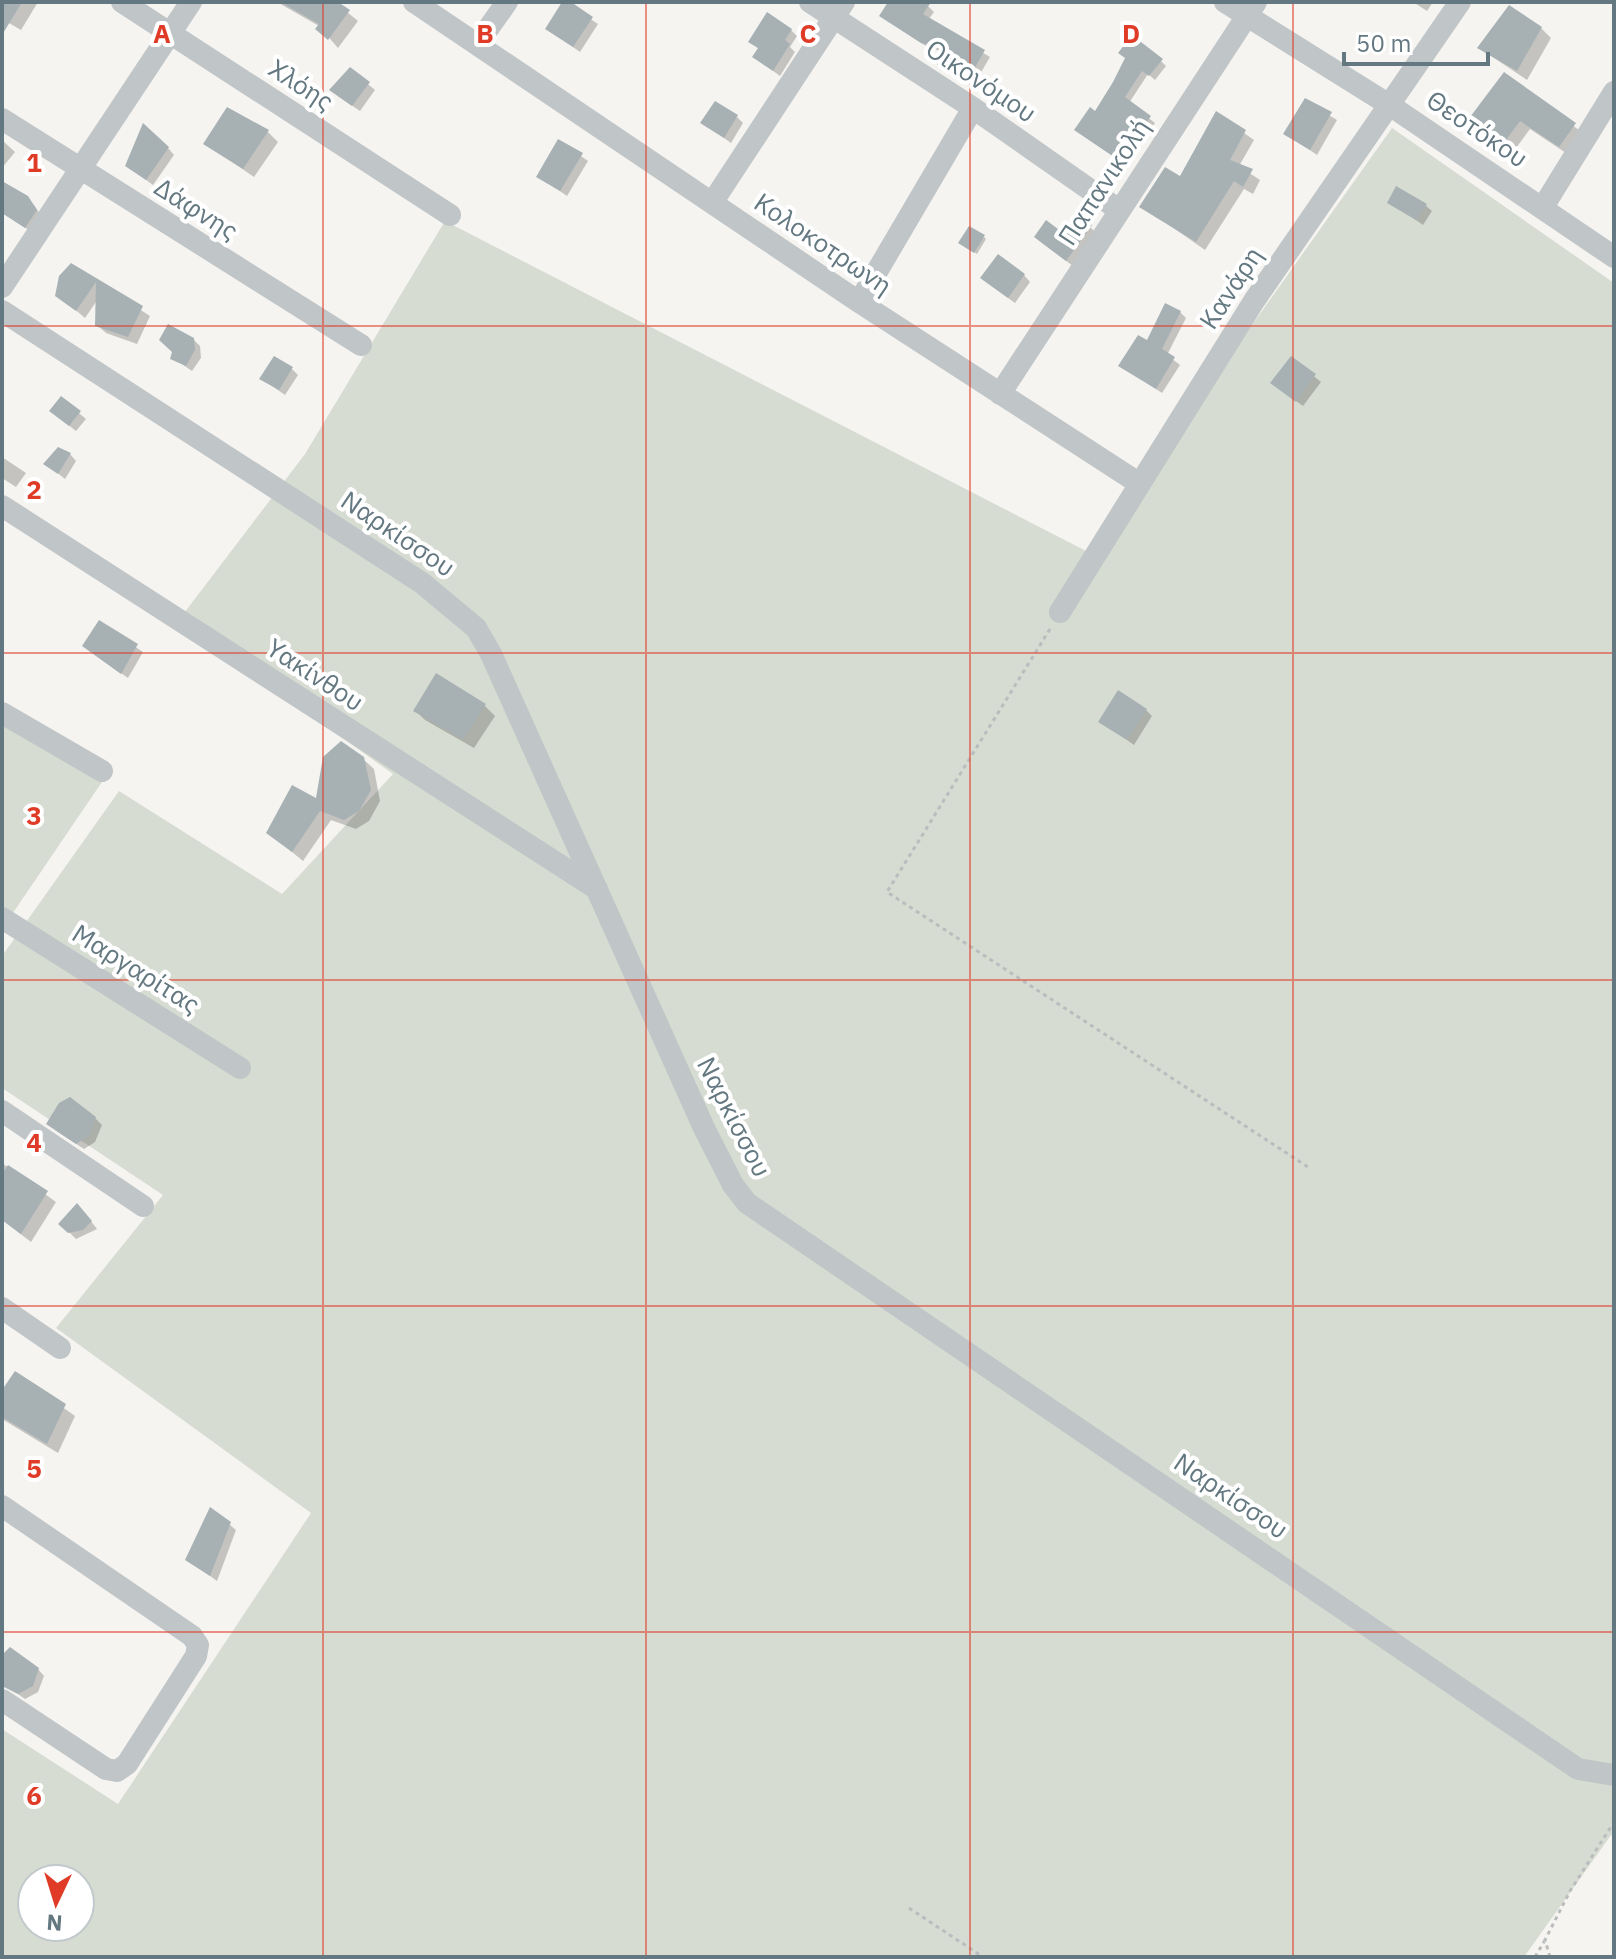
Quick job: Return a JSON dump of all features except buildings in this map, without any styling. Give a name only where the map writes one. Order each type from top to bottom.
[{"type":"street","name":"Χλόης","points":[[122,2],[450,215]]},
{"type":"street","points":[[2,287],[191,2]]},
{"type":"street","name":"Κολοκοτρωνη","points":[[414,2],[859,302],[1140,484]]},
{"type":"street","points":[[478,43],[507,2]]},
{"type":"street","name":"Οικονόμου","points":[[810,2],[838,10],[1119,210]]},
{"type":"street","name":"Θεοτόκου","points":[[1225,2],[1251,10],[1614,257]]},
{"type":"street","name":"Κανάρη","points":[[1060,612],[1254,301],[1460,2]]},
{"type":"street","points":[[712,203],[838,10]]},
{"type":"street","name":"Παπανικολή","points":[[1000,394],[1251,10]]},
{"type":"street","points":[[1543,207],[1614,92]]},
{"type":"street","points":[[859,302],[973,108]]},
{"type":"street","name":"Δάφνης","points":[[2,119],[361,345]]},
{"type":"street","name":"Ναρκίσσου","points":[[2,311],[451,603],[476,628],[491,654],[704,1128],[733,1185],[747,1203],[1578,1769],[1614,1775]]},
{"type":"street","name":"Υακίνθου","points":[[2,506],[598,890]]},
{"type":"street","points":[[2,713],[102,771]]},
{"type":"street","name":"Μαργαρίτας","points":[[2,918],[240,1068]]},
{"type":"street","points":[[2,1111],[143,1206]]},
{"type":"street","points":[[2,1308],[60,1348]]},
{"type":"street","points":[[2,1506],[192,1636],[198,1645],[196,1656],[127,1764],[117,1771],[106,1769],[2,1700]]},
{"type":"path","points":[[1060,612],[887,892],[1311,1169]]},
{"type":"path","points":[[1535,1957],[1570,1891],[1614,1822]]},
{"type":"path","points":[[909,1908],[983,1957]]},
{"type":"path","points":[[1545,1940],[1550,1957]]},
{"type":"shaded area","points":[[1392,128],[1614,283],[1614,1831],[1524,1957],[2,1957],[2,1729],[118,1804],[311,1513],[56,1328],[163,1195],[2,1088],[2,956],[119,791],[282,894],[393,774],[178,621],[305,454],[445,221],[1090,553]]},
{"type":"shaded area","points":[[2,719],[104,779],[2,929]]}]
